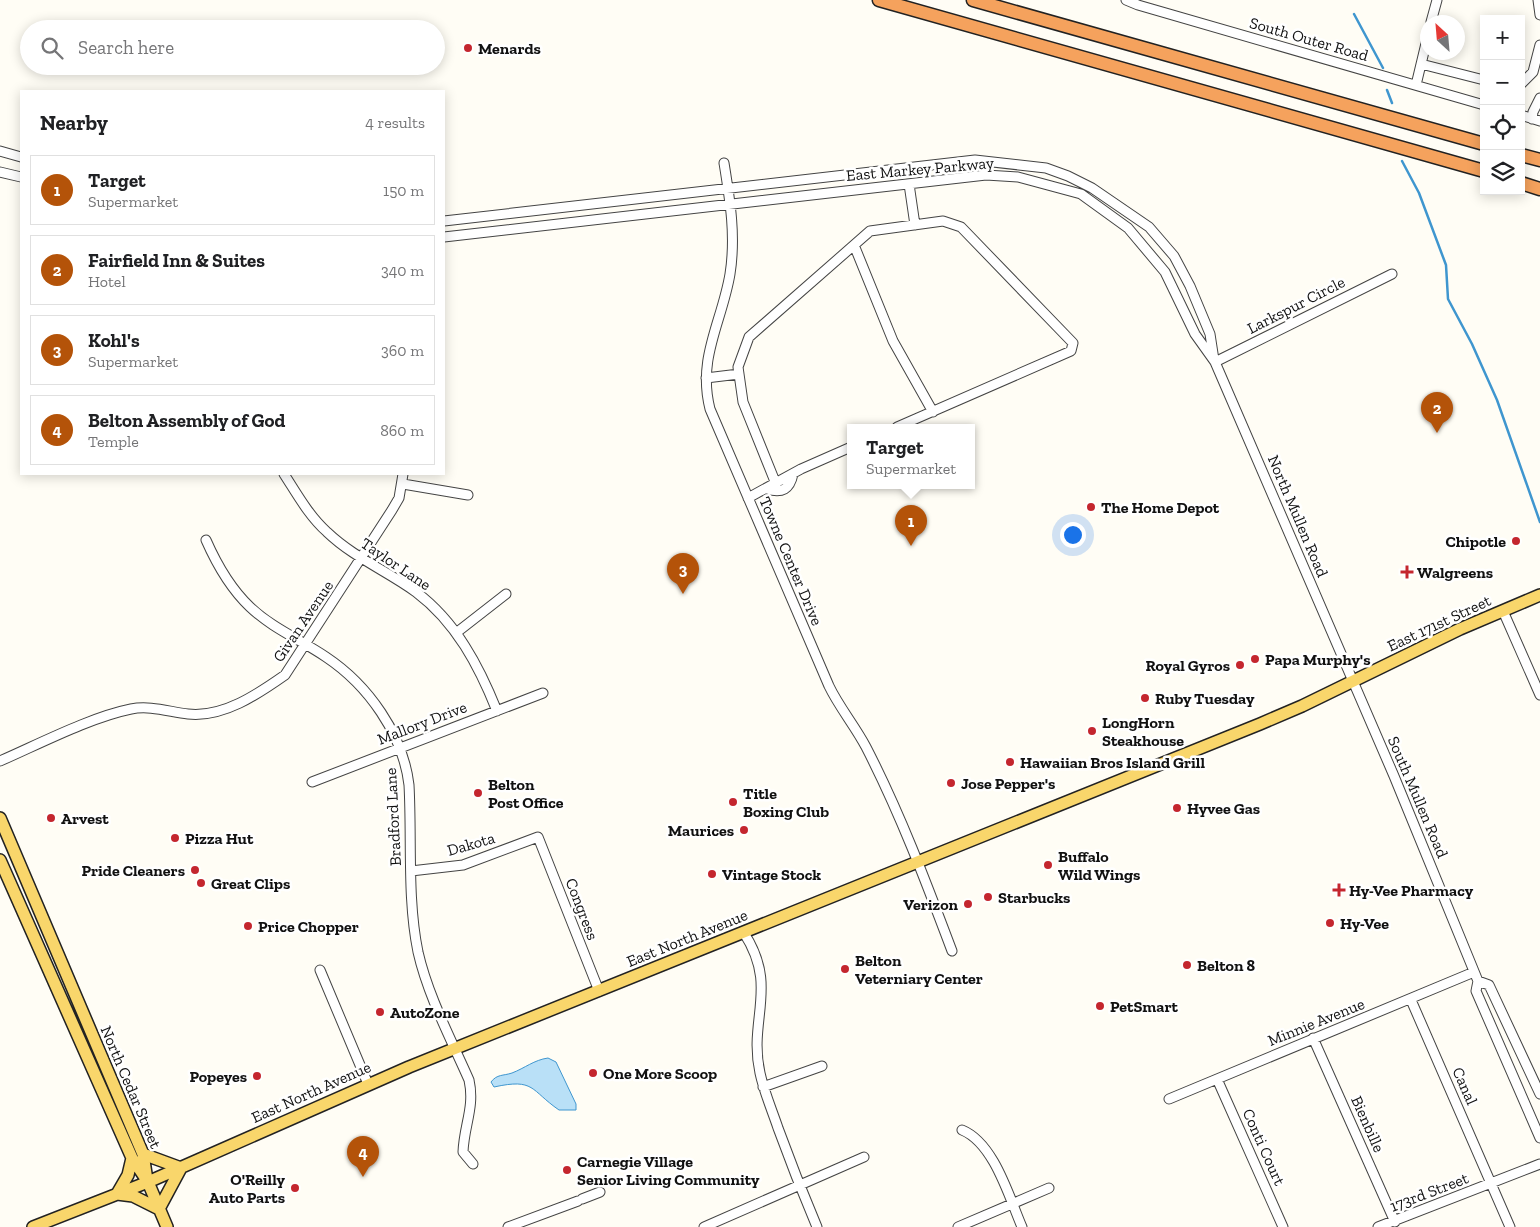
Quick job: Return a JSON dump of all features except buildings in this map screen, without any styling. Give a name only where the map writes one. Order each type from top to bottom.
[{"type":"highway","points":[[880,0],[1480,170]]},
{"type":"highway","points":[[973,0],[1480,143]]},
{"type":"highway","points":[[1525,156],[1540,160]]},
{"type":"highway","points":[[1525,183],[1540,188]]},
{"type":"main road","name":"East 171st Street","points":[[1353,682],[1453,632],[1540,595]]},
{"type":"main road","name":"East North Avenue","points":[[33,1227],[148,1182],[368,1084],[455,1048],[599,992],[1251,728],[1353,682]]},
{"type":"main road","name":"North Cedar Street","points":[[0,818],[143,1154],[148,1182]]},
{"type":"main road","name":"North Cedar Street","points":[[0,860],[132,1158],[148,1182]]},
{"type":"main road","points":[[143,1154],[181,1168],[159,1209]]},
{"type":"main road","points":[[132,1158],[128,1176],[117,1194],[133,1196],[159,1209]]},
{"type":"main road","points":[[148,1182],[167,1227]]},
{"type":"street","name":"South Outer Road","points":[[1126,0],[1480,104]]},
{"type":"street","points":[[1432,15],[1437,0]]},
{"type":"street","points":[[1538,0],[1540,15]]},
{"type":"street","points":[[1525,80],[1537,70],[1540,45]]},
{"type":"street","points":[[1416,85],[1422,60]]},
{"type":"street","points":[[1421,64],[1480,79]]},
{"type":"street","points":[[1536,120],[1533,112],[1540,98]]},
{"type":"street","points":[[0,151],[20,157]]},
{"type":"street","name":"East Markey Parkway","points":[[445,221],[975,160],[1046,168],[1092,188],[1118,204],[1155,234],[1174,256],[1190,286],[1210,334],[1215,362]]},
{"type":"street","name":"Towne Center Drive","points":[[724,162],[733,226],[730,274],[710,339],[706,378],[706,393],[710,409],[829,686],[837,702],[866,746],[918,863],[952,951]]},
{"type":"street","points":[[0,172],[20,176]]},
{"type":"street","name":"East Markey Parkway","points":[[445,237],[986,175],[1010,177],[1081,194],[1128,228],[1147,248],[1165,272],[1195,334],[1215,362]]},
{"type":"street","points":[[909,184],[915,225]]},
{"type":"street","points":[[776,484],[743,402],[738,367],[749,336],[870,231],[943,221],[962,227],[1073,343],[1071,351],[904,424]]},
{"type":"street","points":[[854,245],[893,341],[933,412]]},
{"type":"street","name":"Larkspur Circle","points":[[1215,362],[1392,274]]},
{"type":"street","name":"North Mullen Road","points":[[1215,362],[1353,682]]},
{"type":"street","points":[[706,378],[739,374]]},
{"type":"street","points":[[748,498],[847,449]]},
{"type":"street","points":[[767,489],[776,492],[789,487],[793,474]]},
{"type":"street","name":"Taylor Lane","points":[[285,475],[317,523],[362,559],[416,592],[456,633],[483,676],[497,711]]},
{"type":"street","name":"Givan Avenue","points":[[0,761],[110,715],[133,708],[148,708],[188,714],[215,713],[260,693],[285,675],[307,645],[392,510],[403,484],[404,475]]},
{"type":"street","points":[[403,484],[468,495]]},
{"type":"street","name":"Bradford Lane","points":[[206,540],[221,571],[239,596],[261,617],[307,645],[341,669],[363,690],[380,711],[400,747],[407,767],[409,785],[413,925],[418,954],[427,982],[469,1080],[473,1097],[464,1137],[464,1152],[473,1164]]},
{"type":"street","points":[[456,633],[506,594]]},
{"type":"street","points":[[1503,611],[1540,695]]},
{"type":"street","name":"South Mullen Road","points":[[1353,682],[1476,976],[1476,991],[1540,1138]]},
{"type":"street","name":"Mallory Drive","points":[[312,782],[543,692]]},
{"type":"street","name":"Dakota","points":[[411,871],[463,865],[538,837]]},
{"type":"street","name":"Congress","points":[[538,837],[599,992]]},
{"type":"street","points":[[744,933],[756,955],[762,980],[762,1005],[757,1040],[763,1087],[817,1227]]},
{"type":"street","points":[[320,970],[368,1084]]},
{"type":"street","name":"South Mullen Road","points":[[1476,976],[1489,985],[1540,1094]]},
{"type":"street","name":"Minnie Avenue","points":[[1169,1099],[1313,1038],[1476,976]]},
{"type":"street","name":"Canal","points":[[1411,1000],[1491,1184]]},
{"type":"street","name":"Bienbille","points":[[1313,1038],[1395,1222]]},
{"type":"street","points":[[763,1087],[822,1066]]},
{"type":"street","name":"Conti Court","points":[[1217,1079],[1283,1227]]},
{"type":"street","points":[[962,1130],[975,1137],[987,1150],[1022,1227]]},
{"type":"street","points":[[704,1227],[864,1157]]},
{"type":"street","name":"173rd Street","points":[[1378,1227],[1395,1222],[1540,1164]]},
{"type":"street","name":"173rd Street","points":[[1491,1184],[1510,1227]]},
{"type":"street","points":[[958,1227],[1049,1188]]},
{"type":"street","points":[[508,1227],[600,1192]]},
{"type":"water","points":[[548,1058],[556,1062],[576,1104],[576,1110],[559,1110],[525,1085],[517,1084],[494,1087],[491,1082],[498,1076],[512,1073],[534,1062]]},
{"type":"waterway","points":[[1354,14],[1383,68]]},
{"type":"waterway","points":[[1387,90],[1392,103]]},
{"type":"waterway","points":[[1402,161],[1419,193],[1446,265],[1448,299],[1472,344],[1497,400],[1540,522]]},
{"type":"place","name":"Menards","points":[[468,48]]},
{"type":"place","name":"Fairfield Inn & Suites","points":[[1437,433]]},
{"type":"place","name":"The Home Depot","points":[[1091,507]]},
{"type":"place","name":"Chipotle","points":[[1516,541]]},
{"type":"place","name":"Target","points":[[911,546]]},
{"type":"place","name":"Walgreens","points":[[1407,572]]},
{"type":"place","name":"Kohl's","points":[[683,594]]},
{"type":"place","name":"Papa Murphy's","points":[[1255,659]]},
{"type":"place","name":"Royal Gyros","points":[[1240,665]]},
{"type":"place","name":"Ruby Tuesday","points":[[1145,698]]},
{"type":"place","name":"LongHorn Steakhouse","points":[[1092,731]]},
{"type":"place","name":"Hawaiian Bros Island Grill","points":[[1010,762]]},
{"type":"place","name":"Jose Pepper's","points":[[951,783]]},
{"type":"place","name":"Belton Post Office","points":[[478,793]]},
{"type":"place","name":"Title Boxing Club","points":[[733,802]]},
{"type":"place","name":"Hyvee Gas","points":[[1177,808]]},
{"type":"place","name":"Arvest","points":[[51,818]]},
{"type":"place","name":"Maurices","points":[[744,830]]},
{"type":"place","name":"Pizza Hut","points":[[175,838]]},
{"type":"place","name":"Buffalo Wild Wings","points":[[1048,865]]},
{"type":"place","name":"Pride Cleaners","points":[[195,870]]},
{"type":"place","name":"Vintage Stock","points":[[712,874]]},
{"type":"place","name":"Great Clips","points":[[201,883]]},
{"type":"place","name":"Hy-Vee Pharmacy","points":[[1339,890]]},
{"type":"place","name":"Starbucks","points":[[988,897]]},
{"type":"place","name":"Verizon","points":[[968,904]]},
{"type":"place","name":"Hy-Vee","points":[[1330,923]]},
{"type":"place","name":"Price Chopper","points":[[248,926]]},
{"type":"place","name":"Belton 8","points":[[1187,965]]},
{"type":"place","name":"Belton Veterniary Center","points":[[845,969]]},
{"type":"place","name":"PetSmart","points":[[1100,1006]]},
{"type":"place","name":"AutoZone","points":[[380,1012]]},
{"type":"place","name":"One More Scoop","points":[[593,1073]]},
{"type":"place","name":"Popeyes","points":[[257,1076]]},
{"type":"place","name":"Carnegie Village Senior Living Community","points":[[567,1170]]},
{"type":"place","name":"Belton Assembly of God","points":[[363,1177]]},
{"type":"place","name":"O'Reilly Auto Parts","points":[[295,1188]]}]
